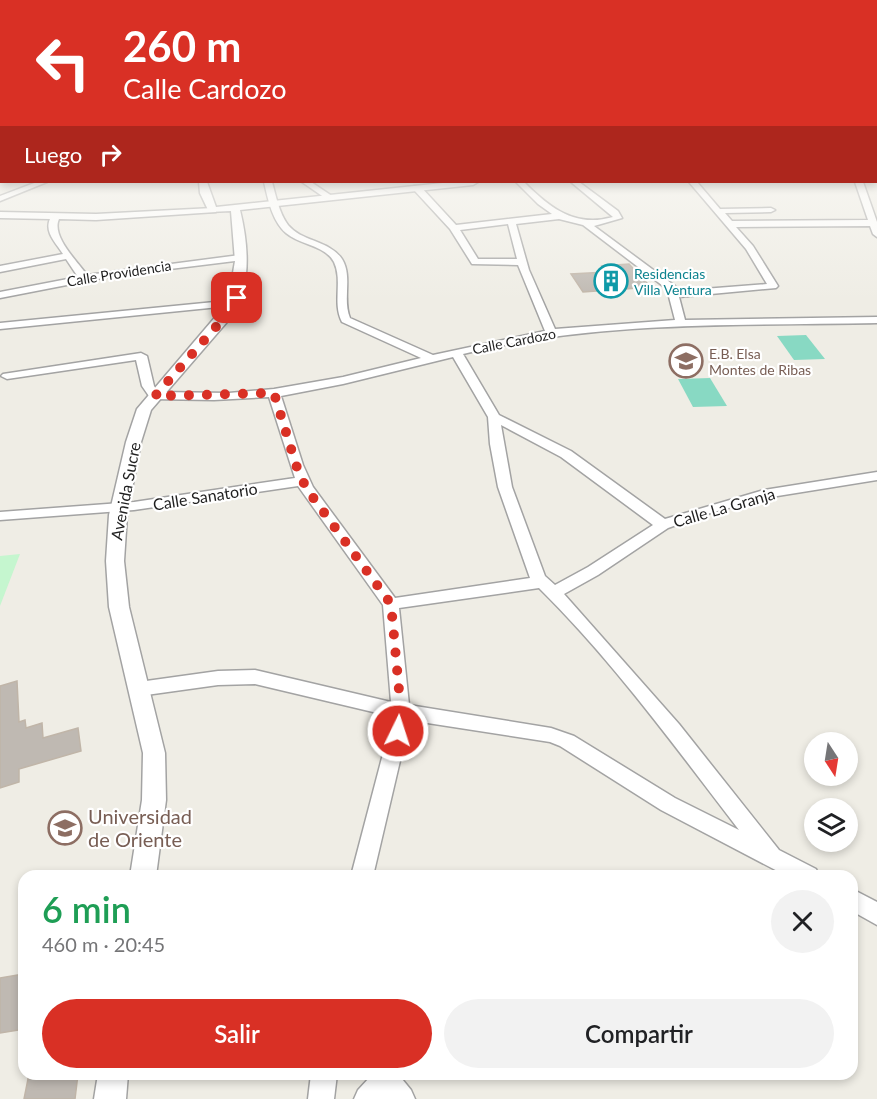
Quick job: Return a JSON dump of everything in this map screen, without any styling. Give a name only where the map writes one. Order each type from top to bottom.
[{"type":"street","points":[[207,197],[213,210]]},
{"type":"street","points":[[272,197],[283,223],[290,232],[322,248],[338,261],[343,277],[343,313],[346,320],[430,358]]},
{"type":"street","points":[[0,215],[144,215],[336,197]]},
{"type":"street","points":[[424,197],[454,228],[475,262],[521,262]]},
{"type":"street","points":[[536,197],[560,216],[587,225],[669,286],[674,294],[681,325]]},
{"type":"street","points":[[587,225],[618,217],[594,197]]},
{"type":"street","points":[[674,294],[772,287],[765,269],[707,197]]},
{"type":"street","points":[[865,197],[877,234]]},
{"type":"street","points":[[0,326],[235,303],[239,291],[240,258],[235,208]]},
{"type":"street","points":[[720,211],[771,210]]},
{"type":"street","points":[[56,216],[51,228],[84,278]]},
{"type":"street","points":[[454,228],[560,216]]},
{"type":"street","points":[[730,224],[873,219]]},
{"type":"street","points":[[511,221],[521,262],[551,333]]},
{"type":"street","points":[[0,268],[68,255]]},
{"type":"street","name":"Calle Providencia","points":[[0,295],[84,278],[240,258]]},
{"type":"street","name":"Avenida Sucre","points":[[144,870],[153,811],[155,777],[152,735],[118,606],[114,550],[118,507],[141,416],[155,396],[235,303]]},
{"type":"street","name":"Calle Cardozo","points":[[155,396],[274,393],[350,379],[456,352],[551,333],[681,325],[877,320]]},
{"type":"street","points":[[456,352],[495,417],[496,444],[505,487],[535,572],[672,729],[774,858]]},
{"type":"street","points":[[7,376],[141,356],[148,386],[155,396]]},
{"type":"street","points":[[274,393],[303,481],[391,604],[399,711],[390,768],[364,870]]},
{"type":"street","points":[[495,417],[571,457],[663,525]]},
{"type":"street","name":"Calle La Granja","points":[[391,604],[548,587],[594,571],[663,525],[705,510],[764,494],[877,476]]},
{"type":"street","name":"Calle Sanatorio","points":[[0,516],[118,507],[303,481]]},
{"type":"street","points":[[139,689],[218,678],[255,676],[399,711],[527,730],[567,741],[668,804],[797,870]]},
{"type":"street","points":[[858,903],[877,914]]},
{"type":"street","points":[[110,1099],[112,1080]]},
{"type":"street","points":[[321,1099],[323,1080]]},
{"type":"street","points":[[367,1099],[381,1080]]},
{"type":"street","points":[[387,1080],[402,1099]]},
{"type":"green space","points":[[806,335],[825,359],[794,360],[777,336]]},
{"type":"green space","points":[[710,378],[727,406],[693,407],[678,379]]},
{"type":"green space","points":[[20,554],[0,606],[0,556]]},
{"type":"building","name":"Residencias Villa Ventura","points":[[629,264],[651,287],[583,292],[571,274],[607,272],[602,266]]},
{"type":"building","points":[[17,681],[19,722],[25,720],[26,728],[42,723],[43,738],[78,728],[81,751],[19,769],[19,782],[0,788],[0,686]]},
{"type":"building","points":[[18,975],[18,1030],[0,1033],[0,978]]},
{"type":"building","points":[[28,1080],[77,1080],[75,1099],[24,1099]]},
{"type":"place","name":"Residencias Villa Ventura","points":[[611,281]]},
{"type":"place","name":"E.B. Elsa Montes de Ribas","points":[[686,361]]},
{"type":"place","name":"Universidad de Oriente","points":[[65,828]]},
{"type":"route","points":[[237,298],[229,312],[155,396],[274,393],[296,465],[306,488],[391,604],[400,701],[398,731]]}]
